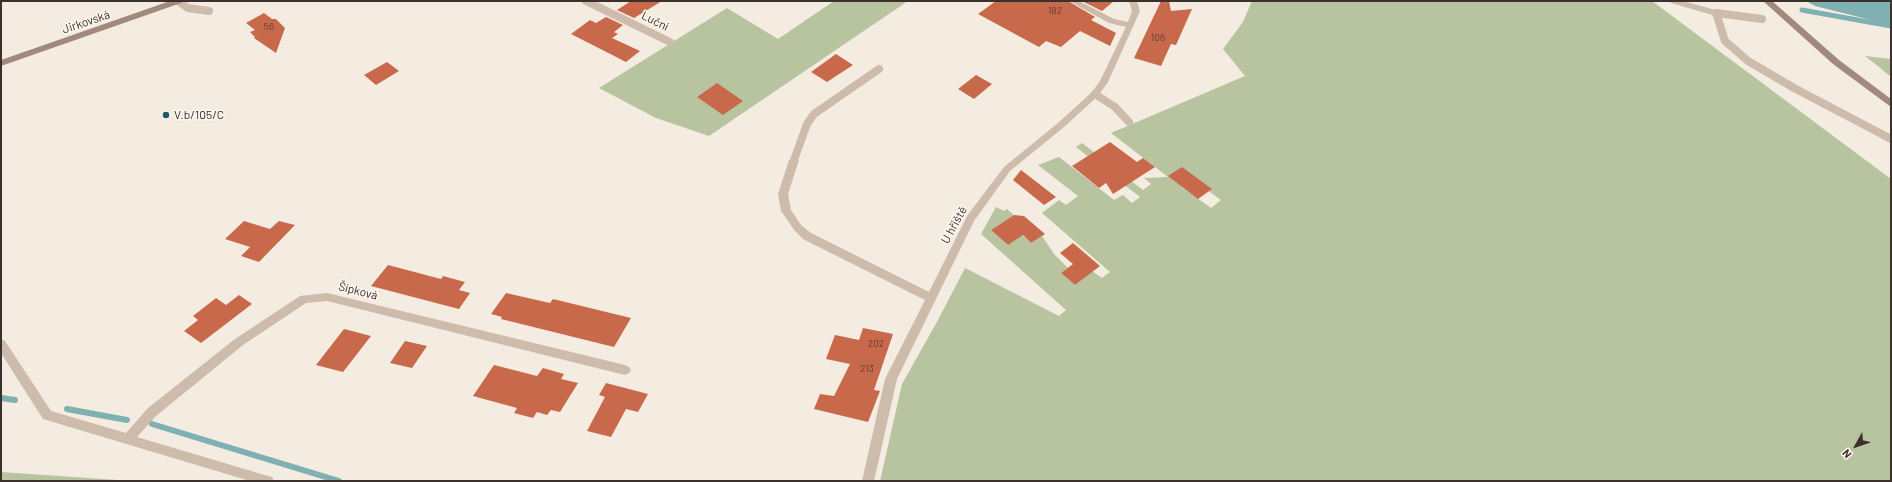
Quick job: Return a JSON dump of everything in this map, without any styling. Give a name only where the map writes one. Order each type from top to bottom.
[{"type":"main road","name":"Jirkovská","points":[[1,63],[178,1]]},
{"type":"main road","points":[[1767,1],[1836,62],[1891,104]]},
{"type":"street","points":[[1073,1],[1112,21],[1131,25]]},
{"type":"street","name":"U hřiště","points":[[868,481],[891,379],[970,220],[1007,169],[1061,125],[1095,94],[1104,82],[1131,25],[1136,11],[1133,1]]},
{"type":"street","points":[[1674,1],[1716,13]]},
{"type":"street","points":[[794,160],[783,194],[786,211],[798,228],[807,236],[930,298]]},
{"type":"street","name":"Šípková","points":[[128,439],[152,412],[239,342],[304,299],[327,296],[625,370]]},
{"type":"street","points":[[1,344],[47,415],[268,481]]},
{"type":"lane","points":[[178,1],[188,8],[209,11]]},
{"type":"lane","name":"Luční","points":[[586,1],[670,42]]},
{"type":"lane","points":[[1762,19],[1716,13],[1725,41],[1748,61],[1794,88],[1891,139]]},
{"type":"lane","points":[[794,160],[807,124],[814,114],[880,70]]},
{"type":"lane","points":[[1095,94],[1115,107],[1129,122]]},
{"type":"green space","points":[[834,1],[908,1],[709,136],[656,118],[599,88],[727,8],[778,39]]},
{"type":"green space","points":[[1252,1],[1652,1],[1891,179],[1891,481],[880,481],[902,384],[965,268],[1059,316],[1066,310],[981,234],[996,207],[1004,211],[1007,209],[1014,215],[991,230],[1008,245],[1016,239],[1020,233],[1031,243],[1042,236],[1054,254],[1068,268],[1061,273],[1075,285],[1092,271],[1102,278],[1110,272],[1042,213],[1059,200],[1066,205],[1078,196],[1038,165],[1059,157],[1114,200],[1123,195],[1132,203],[1140,197],[1076,147],[1082,143],[1143,190],[1151,184],[1144,178],[1168,177],[1111,133],[1245,76],[1223,49],[1243,22]],"holes":[[[1192,179],[1221,200],[1211,208],[1182,187]]]},
{"type":"green space","points":[[1865,56],[1891,59],[1891,77],[1879,67]]},
{"type":"green space","points":[[1,472],[132,481],[1,481]]},
{"type":"water","points":[[1806,1],[1891,1],[1891,25],[1815,6]]},
{"type":"building","points":[[631,1],[662,1],[634,18],[617,10]]},
{"type":"building","points":[[996,1],[1068,1],[1095,17],[1091,20],[1116,33],[1110,46],[1080,31],[1061,47],[1046,41],[1039,47],[978,14]]},
{"type":"building","points":[[1082,1],[1114,1],[1102,11]]},
{"type":"building","points":[[1161,1],[1169,1],[1171,11],[1192,9],[1176,45],[1171,44],[1161,66],[1134,58]]},
{"type":"building","points":[[264,13],[272,19],[276,19],[285,28],[276,53],[254,38],[255,37],[250,32],[255,30],[246,23]]},
{"type":"building","points":[[606,17],[623,25],[614,32],[618,34],[612,38],[640,51],[626,62],[571,34],[590,20],[596,23]]},
{"type":"building","points":[[836,54],[853,65],[827,82],[811,72]]},
{"type":"building","points":[[387,62],[399,71],[376,85],[364,75]]},
{"type":"building","points":[[976,75],[992,84],[974,99],[958,89]]},
{"type":"building","points":[[717,83],[743,101],[723,115],[697,97]]},
{"type":"building","points":[[1110,142],[1137,162],[1143,158],[1155,167],[1113,194],[1106,183],[1099,188],[1072,166]]},
{"type":"building","points":[[1182,167],[1212,189],[1198,199],[1168,176]]},
{"type":"building","points":[[1021,170],[1056,197],[1044,205],[1013,180]]},
{"type":"building","points":[[1014,215],[1024,216],[1045,234],[1031,243],[1023,235],[1008,245],[991,230]]},
{"type":"building","points":[[244,221],[270,229],[279,221],[295,225],[259,262],[241,256],[250,247],[225,239]]},
{"type":"building","points":[[1073,243],[1100,266],[1075,285],[1061,273],[1073,264],[1060,253]]},
{"type":"building","points":[[388,265],[441,279],[443,276],[465,282],[459,290],[470,293],[459,309],[371,286]]},
{"type":"building","points":[[506,293],[550,303],[553,299],[631,318],[614,347],[501,319],[502,317],[491,314]]},
{"type":"building","points":[[239,295],[252,304],[201,343],[184,331],[198,320],[193,316],[216,298],[226,305]]},
{"type":"building","points":[[863,328],[893,334],[874,390],[880,391],[868,422],[814,409],[820,394],[834,396],[850,364],[826,359],[835,335],[859,340]]},
{"type":"building","points":[[344,329],[371,336],[343,372],[316,365]]},
{"type":"building","points":[[405,341],[427,346],[412,368],[390,363]]},
{"type":"building","points":[[494,365],[537,376],[543,368],[564,374],[561,379],[578,383],[560,412],[551,410],[547,415],[537,412],[533,418],[514,413],[517,408],[473,396]]},
{"type":"building","points":[[606,383],[648,394],[638,412],[626,409],[611,437],[587,431],[605,397],[599,395]]},
{"type":"waterway","points":[[1802,10],[1891,26]]},
{"type":"waterway","points":[[1,398],[15,400]]},
{"type":"waterway","points":[[67,409],[127,420]]},
{"type":"waterway","points":[[152,424],[339,481]]},
{"type":"place","name":"V.b/105/C","points":[[166,115]]}]
